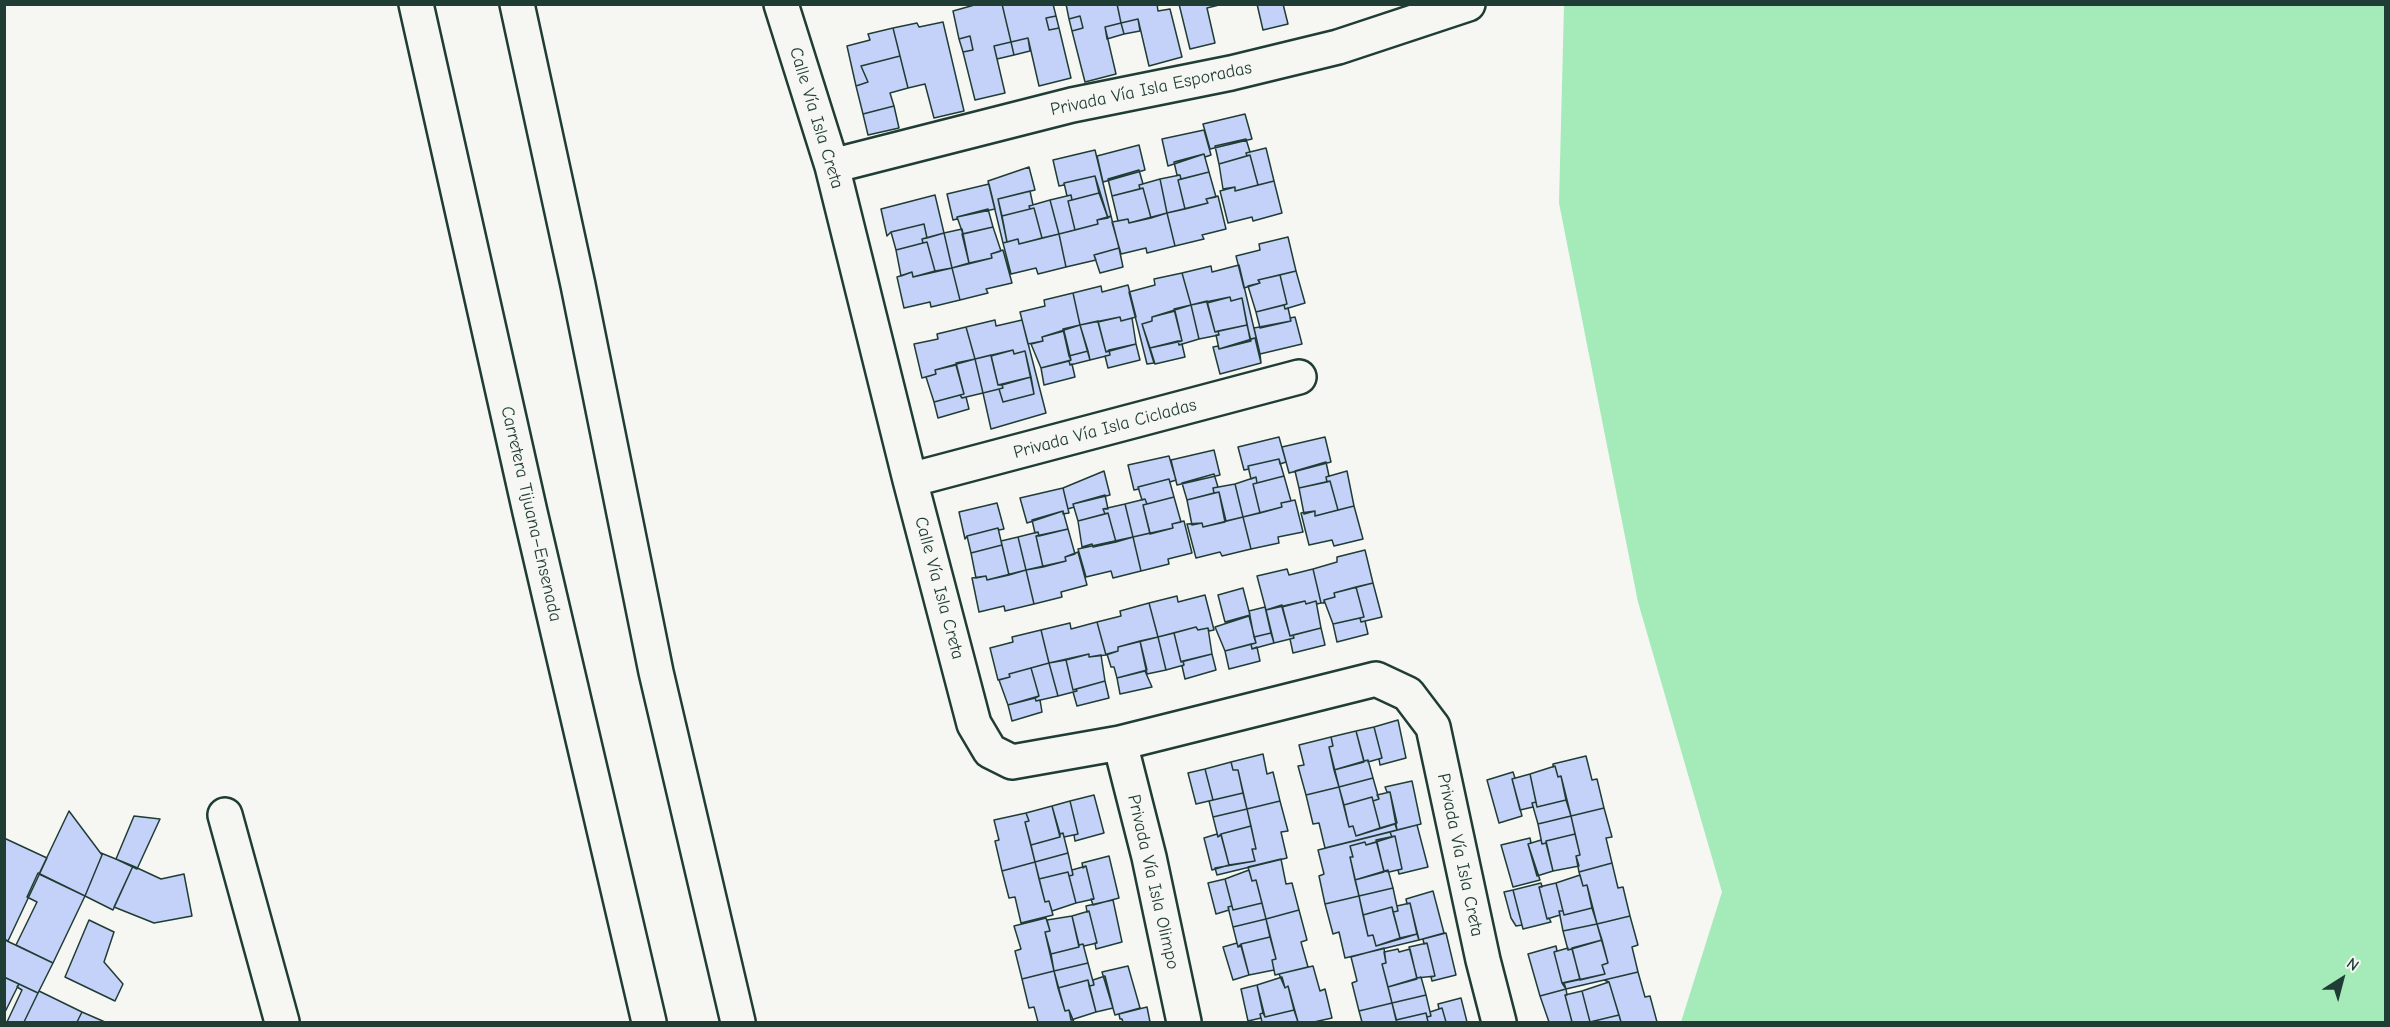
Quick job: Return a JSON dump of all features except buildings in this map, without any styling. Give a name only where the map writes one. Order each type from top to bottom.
[{"type":"main road","name":"Carretera Tijuana–Ensenada","points":[[416,4],[530,512],[650,1023]]},
{"type":"main road","points":[[517,4],[578,285],[656,672],[738,1023]]},
{"type":"main road","name":"Calle Vía Isla Creta","points":[[781,4],[832,166],[910,480],[974,724],[990,751],[1012,762],[1120,743],[1376,679],[1408,694]]},
{"type":"main road","name":"Privada Vía Isla Esporadas","points":[[832,166],[1072,105],[1231,73],[1338,47],[1467,4]]},
{"type":"main road","name":"Privada Vía Isla Cicladas","points":[[910,480],[1299,377]]},
{"type":"main road","name":"Privada Vía Isla Creta","points":[[1408,694],[1432,727],[1483,960],[1500,1023]]},
{"type":"main road","name":"Privada Vía Isla Olimpo","points":[[1120,743],[1149,857],[1184,1023]]},
{"type":"main road","points":[[225,815],[282,1023]]},
{"type":"green space","points":[[1564,5],[2385,5],[2385,1022],[1681,1022],[1722,892],[1638,602],[1559,203]]}]
